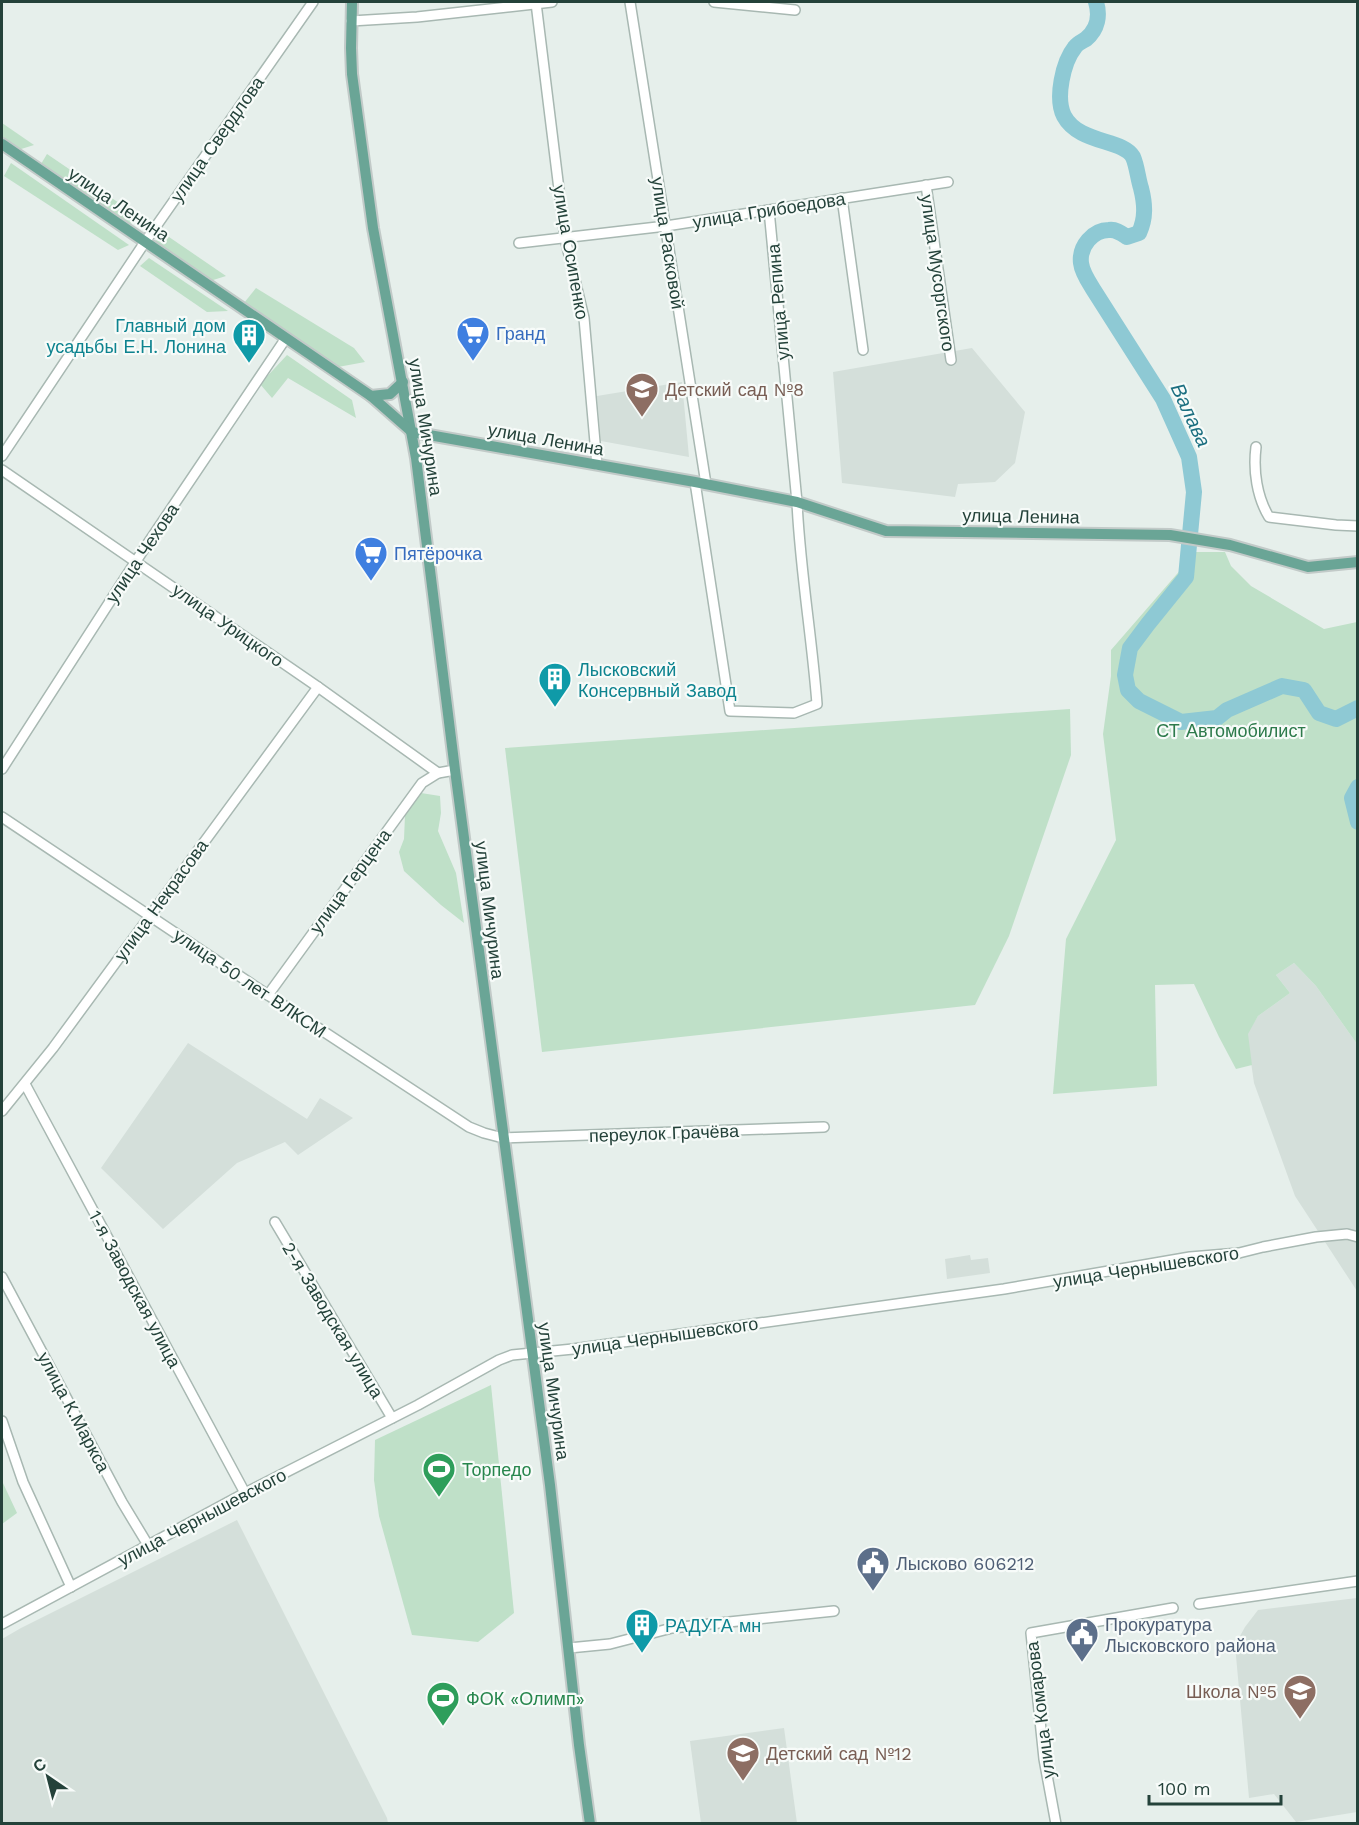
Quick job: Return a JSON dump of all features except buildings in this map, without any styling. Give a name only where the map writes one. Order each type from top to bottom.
[{"type":"main road","name":"улица Мичурина","points":[[352,2],[352,74],[373,228],[417,458],[455,770],[550,1485],[590,1824]]},
{"type":"main road","name":"улица Ленина","points":[[3,148],[371,396],[411,432],[797,502],[886,531],[1170,535],[1230,545],[1308,567],[1358,562]]},
{"type":"main road","points":[[371,396],[390,394],[404,382]]},
{"type":"street","name":"улица Свердлова","points":[[2,456],[145,242],[313,2]]},
{"type":"street","points":[[351,21],[417,17],[552,2]]},
{"type":"street","name":"улица Расковой","points":[[630,2],[666,226],[730,711]]},
{"type":"street","points":[[714,2],[795,10]]},
{"type":"street","name":"улица Осипенко","points":[[536,3],[565,238],[584,318],[597,465]]},
{"type":"street","name":"улица Грибоедова","points":[[519,243],[666,226],[948,182]]},
{"type":"street","name":"улица Мусоргского","points":[[926,185],[951,360]]},
{"type":"street","points":[[842,198],[863,350]]},
{"type":"street","name":"улица Репина","points":[[730,711],[794,713],[817,704],[799,546],[797,502],[769,210]]},
{"type":"street","name":"улица Чехова","points":[[2,769],[136,561],[286,338]]},
{"type":"street","points":[[1256,447],[1254,464],[1262,505],[1269,517],[1358,526]]},
{"type":"street","name":"улица Урицкого","points":[[2,470],[318,687],[438,773]]},
{"type":"street","name":"улица Некрасова","points":[[2,1111],[25,1084],[318,687]]},
{"type":"street","points":[[438,773],[455,770]]},
{"type":"street","name":"улица Герцена","points":[[268,995],[422,783],[438,773]]},
{"type":"street","name":"улица 50 лет ВЛКСМ","points":[[2,817],[469,1127],[503,1138]]},
{"type":"street","name":"1-я Заводская улица","points":[[25,1084],[245,1493]]},
{"type":"street","name":"переулок Грачёва","points":[[503,1138],[824,1128]]},
{"type":"street","name":"2-я Заводская улица","points":[[274,1222],[392,1418]]},
{"type":"street","name":"улица Чернышевского","points":[[2,1624],[245,1493],[512,1355],[584,1348],[1004,1289],[1190,1257],[1239,1253],[1316,1237],[1347,1234],[1358,1237]]},
{"type":"street","name":"улица К.Маркса","points":[[2,1277],[122,1502],[148,1545]]},
{"type":"street","points":[[2,1421],[23,1482],[71,1587]]},
{"type":"street","points":[[1199,1604],[1358,1581]]},
{"type":"street","name":"улица Комарова","points":[[1056,1824],[1044,1759],[1031,1633],[1173,1608]]},
{"type":"street","points":[[569,1648],[610,1644],[672,1628],[834,1611]]},
{"type":"shaded area","points":[[972,348],[1025,412],[1015,463],[995,482],[958,484],[955,497],[842,483],[833,372]]},
{"type":"shaded area","name":"Детский сад №8","points":[[682,382],[689,457],[601,441],[597,396]]},
{"type":"shaded area","points":[[1294,963],[1316,986],[1357,1044],[1357,1291],[1295,1196],[1254,1083],[1247,1034],[1258,1016],[1290,993],[1276,975]]},
{"type":"shaded area","points":[[188,1043],[307,1119],[320,1098],[353,1118],[298,1155],[285,1142],[237,1163],[163,1229],[101,1168]]},
{"type":"shaded area","points":[[970,1255],[971,1260],[988,1258],[990,1273],[947,1279],[945,1259]]},
{"type":"shaded area","points":[[237,1520],[388,1823],[2,1823],[2,1639]]},
{"type":"shaded area","name":"Школа №5","points":[[1357,1598],[1357,1812],[1296,1822],[1274,1794],[1249,1798],[1235,1645],[1258,1610]]},
{"type":"shaded area","name":"Детский сад №12","points":[[784,1728],[797,1823],[701,1823],[690,1741]]},
{"type":"green space","points":[[2,123],[34,145],[18,150],[2,139]]},
{"type":"green space","points":[[47,154],[147,222],[124,224],[41,164]]},
{"type":"green space","points":[[11,163],[129,245],[118,250],[4,176]]},
{"type":"green space","points":[[169,237],[226,276],[210,281],[154,241]]},
{"type":"green space","points":[[149,258],[228,311],[207,312],[140,266]]},
{"type":"green space","points":[[256,288],[354,348],[365,362],[338,367],[244,303]]},
{"type":"green space","points":[[287,355],[352,400],[356,418],[288,378],[272,398],[260,384]]},
{"type":"green space","name":"СТ Автомобилист","points":[[1196,552],[1225,552],[1231,566],[1251,586],[1324,629],[1357,622],[1357,1044],[1316,986],[1294,963],[1276,975],[1290,993],[1258,1016],[1248,1034],[1252,1065],[1236,1069],[1194,984],[1155,985],[1157,1086],[1053,1094],[1066,939],[1116,840],[1103,734],[1111,676],[1111,650]]},
{"type":"green space","points":[[1070,709],[1071,755],[1009,936],[975,1005],[542,1052],[505,748]]},
{"type":"green space","points":[[421,793],[440,796],[441,813],[438,831],[456,873],[464,923],[404,871],[399,852],[404,839],[405,815]]},
{"type":"green space","name":"Торпедо","points":[[491,1385],[514,1613],[478,1642],[412,1635],[379,1516],[374,1480],[375,1440]]},
{"type":"green space","points":[[2,1481],[17,1513],[2,1524]]},
{"type":"waterway","name":"Валава","points":[[1096,2],[1098,17],[1095,26],[1090,35],[1075,47],[1064,71],[1060,90],[1061,108],[1071,125],[1080,132],[1120,147],[1133,157],[1144,211],[1139,233],[1127,237],[1109,230],[1098,233],[1088,240],[1082,251],[1082,266],[1089,283],[1163,399],[1189,457],[1194,492],[1186,577],[1130,648],[1125,675],[1128,690],[1139,701],[1181,722],[1217,718],[1227,710],[1282,686],[1304,690],[1319,713],[1336,719],[1358,708]]},
{"type":"waterway","name":"Валава","points":[[1358,787],[1352,798],[1358,822]]},
{"type":"place","name":"Гранд","points":[[473,362]]},
{"type":"place","name":"Главный дом усадьбы Е.Н. Лонина","points":[[249,364]]},
{"type":"place","name":"Детский сад №8","points":[[642,418]]},
{"type":"place","name":"Пятёрочка","points":[[371,582]]},
{"type":"place","name":"Лысковский Консервный Завод","points":[[555,708]]},
{"type":"place","name":"Торпедо","points":[[439,1498]]},
{"type":"place","name":"Лысково 606212","points":[[873,1592]]},
{"type":"place","name":"РАДУГА мн","points":[[642,1654]]},
{"type":"place","name":"Прокуратура Лысковского района","points":[[1082,1663]]},
{"type":"place","name":"Школа №5","points":[[1300,1720]]},
{"type":"place","name":"ФОК «Олимп»","points":[[443,1727]]},
{"type":"place","name":"Детский сад №12","points":[[743,1782]]}]
